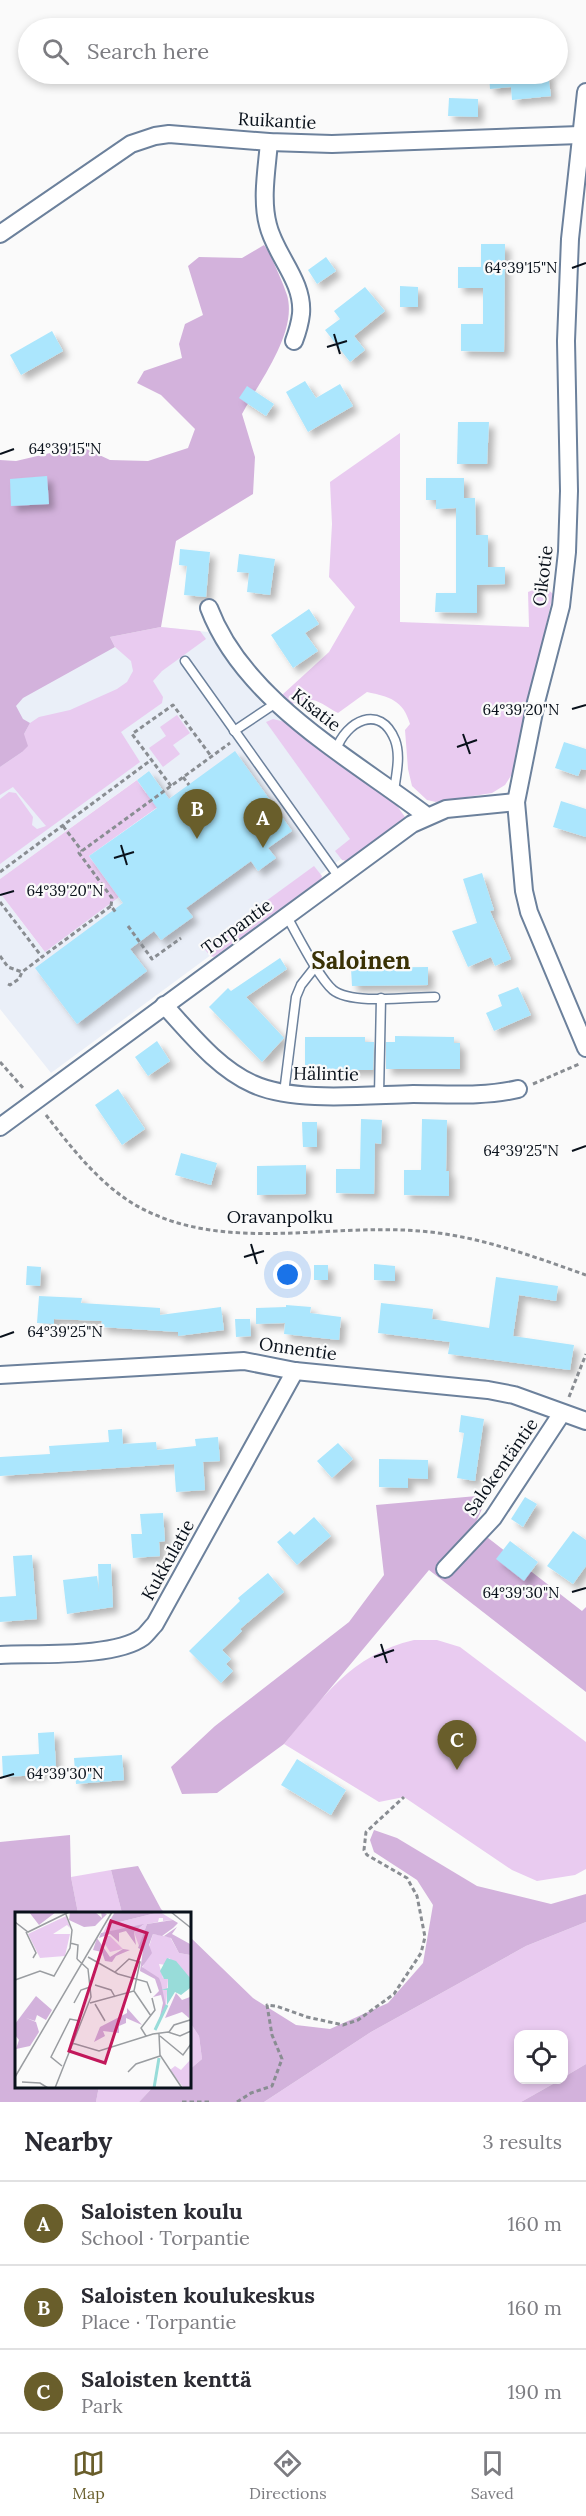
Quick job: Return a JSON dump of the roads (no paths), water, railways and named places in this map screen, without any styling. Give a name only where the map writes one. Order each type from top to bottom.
[{"type":"street","name":"Oikotie","points":[[585,1042],[529,912],[524,891],[516,802],[536,702],[561,606],[567,552],[569,491],[566,341],[570,239],[586,92]]},
{"type":"street","name":"Ruikantie","points":[[0,234],[130,144],[155,135],[182,133],[269,142],[387,143],[580,135]]},
{"type":"street","points":[[269,142],[265,211],[270,233],[297,285],[300,298],[301,314],[294,341]]},
{"type":"street","points":[[569,491],[586,492]]},
{"type":"street","name":"Kisatie","points":[[209,608],[220,634],[276,703],[427,816]]},
{"type":"street","name":"Torpantie","points":[[0,1127],[338,876],[412,824],[427,816],[465,806],[516,802]]},
{"type":"street","name":"Hälintie","points":[[164,1005],[205,1049],[226,1067],[252,1084],[284,1093],[379,1095],[493,1093],[518,1089]]},
{"type":"street","name":"Onnentie","points":[[0,1375],[244,1361],[295,1371],[488,1390],[514,1395],[586,1421]]},
{"type":"street","name":"Kukkulatie","points":[[0,1655],[94,1651],[127,1645],[143,1637],[155,1624],[295,1371]]},
{"type":"street","name":"Salokentäntie","points":[[446,1569],[493,1518],[562,1413]]},
{"type":"lane","points":[[185,661],[338,876]]},
{"type":"lane","points":[[236,734],[276,703]]},
{"type":"lane","points":[[336,750],[340,738],[351,726],[370,719],[385,725],[391,732],[397,750],[394,791]]},
{"type":"lane","points":[[286,915],[316,966],[336,992],[354,998],[435,997]]},
{"type":"lane","points":[[284,1093],[296,997],[301,985],[316,966]]},
{"type":"lane","points":[[379,1095],[381,998]]},
{"type":"place","name":"Saloisten koulukeskus","points":[[197,839]]},
{"type":"place","name":"Saloisten koulu","points":[[263,848]]},
{"type":"place","name":"Saloisten kenttä","points":[[457,1770]]},
{"type":"district","name":"Saloinen","points":[[361,961]]}]
